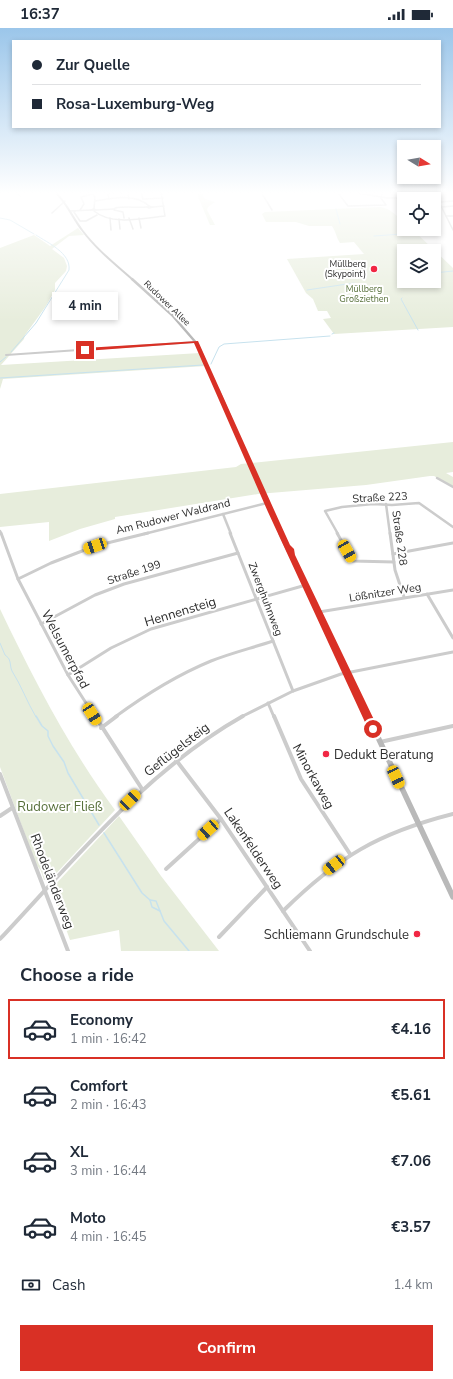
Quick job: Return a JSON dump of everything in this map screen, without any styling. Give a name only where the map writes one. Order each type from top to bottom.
[{"type":"street","name":"Rudower Allee","points":[[86,235],[176,320],[196,342],[287,546],[288,552],[292,555],[453,897]]},
{"type":"street","points":[[6,355],[196,342]]},
{"type":"street","points":[[437,478],[453,487]]},
{"type":"street","name":"Am Rudower Waldrand","points":[[18,579],[50,563],[95,546],[267,503]]},
{"type":"street","name":"Straße 228","points":[[386,504],[394,562],[404,598]]},
{"type":"street","name":"Straße 223","points":[[394,562],[353,561],[325,511],[361,505],[422,504],[453,527]]},
{"type":"street","name":"Zwerghuhnweg","points":[[223,514],[293,691]]},
{"type":"street","name":"Welsumerpfad","points":[[0,531],[18,579],[68,675],[142,790]]},
{"type":"street","points":[[393,554],[453,543]]},
{"type":"street","name":"Straße 199","points":[[41,624],[95,595],[124,584],[238,553]]},
{"type":"street","name":"Hennensteig","points":[[68,675],[111,648],[140,634],[173,622],[306,585]]},
{"type":"street","name":"Lößnitzer Weg","points":[[319,612],[453,590]]},
{"type":"street","points":[[427,594],[453,638]]},
{"type":"street","points":[[101,728],[153,691],[179,676],[226,656],[273,641]]},
{"type":"street","name":"Geflügelsteig","points":[[0,940],[142,790],[176,760],[218,730],[268,702],[293,691],[346,672],[453,652]]},
{"type":"street","name":"Minorkaweg","points":[[268,702],[290,758],[301,779],[350,854]]},
{"type":"street","points":[[380,742],[453,726]]},
{"type":"street","name":"Lakenfelderweg","points":[[176,760],[221,819],[310,951]]},
{"type":"street","name":"Rhodeländerweg","points":[[0,774],[68,951]]},
{"type":"street","points":[[0,816],[12,808]]},
{"type":"street","points":[[283,911],[324,874],[350,854],[386,835],[418,823],[453,814]]},
{"type":"street","points":[[166,869],[221,819]]},
{"type":"street","points":[[219,937],[267,887]]},
{"type":"green space","points":[[34,235],[50,246],[67,235],[83,235],[69,236],[52,249],[64,258],[67,266],[66,271],[55,283],[55,290],[46,306],[25,335],[24,339],[1,365],[200,353],[206,366],[3,379],[0,389],[0,248]]},
{"type":"green space","name":"Müllberg Großziethen","points":[[336,235],[419,236],[428,244],[397,244],[397,288],[441,288],[441,257],[453,268],[453,327],[334,334],[323,319],[331,318],[327,311],[318,311],[313,299],[306,293],[287,259],[364,254],[354,242],[340,243]]},
{"type":"green space","points":[[453,442],[453,472],[446,473],[453,477],[453,486],[434,476],[430,476],[366,485],[258,494],[115,517],[115,519],[80,529],[49,541],[49,522],[0,527],[0,494],[236,467],[241,464]]},
{"type":"green space","name":"Rudower Fließ","points":[[0,609],[25,661],[67,737],[82,762],[115,810],[51,879],[47,878],[44,880],[41,871],[36,864],[0,767]]},
{"type":"green space","name":"Rudower Fließ","points":[[119,816],[161,876],[219,951],[121,951],[119,930],[70,940],[53,893],[54,886]]},
{"type":"waterway","points":[[11,352],[36,323],[69,270],[69,264],[63,254],[58,249],[36,235]]},
{"type":"waterway","points":[[374,236],[387,235]]},
{"type":"waterway","points":[[441,272],[453,271]]},
{"type":"waterway","points":[[307,290],[354,283]]},
{"type":"waterway","points":[[402,298],[401,299],[418,330]]},
{"type":"waterway","points":[[211,364],[219,347],[224,344],[330,336]]},
{"type":"waterway","points":[[0,362],[6,357]]},
{"type":"waterway","points":[[0,378],[203,365]]},
{"type":"waterway","name":"Rudower Fließ","points":[[0,643],[5,655],[9,659],[12,671],[36,717]]},
{"type":"waterway","name":"Rudower Fließ","points":[[36,716],[42,726],[48,731],[48,736],[53,746],[64,762],[68,773],[99,825]]},
{"type":"waterway","name":"Rudower Fließ","points":[[104,833],[142,893],[150,900]]},
{"type":"waterway","name":"Rudower Fließ","points":[[150,900],[156,901],[160,911]]},
{"type":"waterway","name":"Rudower Fließ","points":[[150,900],[152,907],[160,911]]},
{"type":"waterway","name":"Rudower Fließ","points":[[160,911],[164,921],[189,951]]},
{"type":"place","name":"Müllberg (Skypoint)","points":[[374,269]]},
{"type":"place","name":"Dedukt Beratung","points":[[326,754]]},
{"type":"place","name":"Schliemann Grundschule","points":[[417,934]]},
{"type":"route","points":[[85,350],[196,342],[243,450],[287,546],[292,552],[292,555],[373,729]]}]
